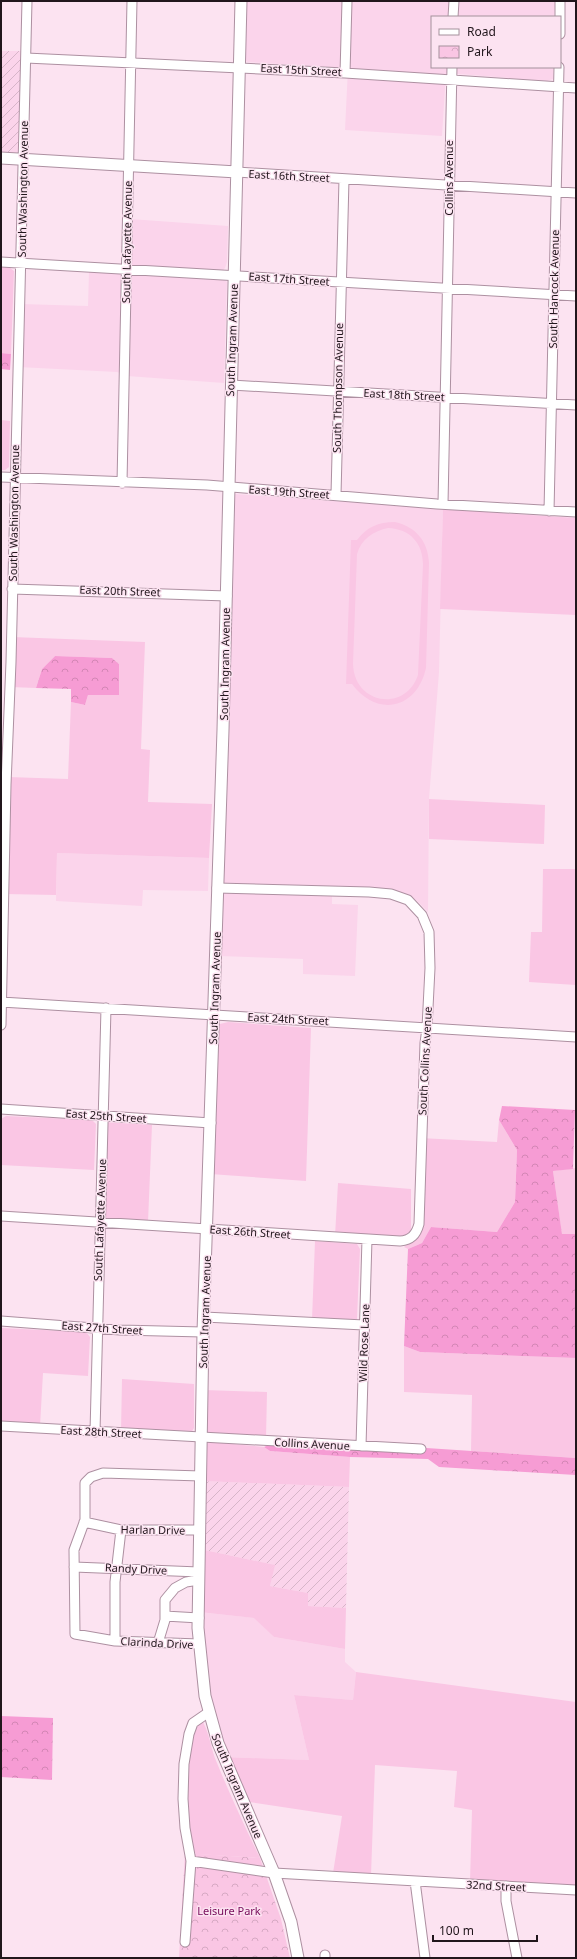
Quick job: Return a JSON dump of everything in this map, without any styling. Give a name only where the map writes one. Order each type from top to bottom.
[{"type":"main road","name":"South Ingram Avenue","points":[[241,1],[227,596],[208,1230],[203,1332],[199,1644],[204,1696],[218,1743],[274,1873],[291,1922],[298,1958]]},
{"type":"main road","name":"East 16th Street","points":[[1,158],[237,172]]},
{"type":"street","name":"South Washington Avenue","points":[[1,1025],[5,793],[12,589],[27,1]]},
{"type":"street","name":"South Lafayette Avenue","points":[[122,483],[132,1]]},
{"type":"street","points":[[345,72],[347,1]]},
{"type":"street","points":[[453,16],[454,1]]},
{"type":"street","points":[[560,1],[560,16]]},
{"type":"street","name":"East 15th Street","points":[[26,58],[345,72],[576,88]]},
{"type":"street","name":"Collins Avenue","points":[[448,289],[452,68]]},
{"type":"street","name":"South Hancock Avenue","points":[[549,511],[560,68]]},
{"type":"street","name":"East 16th Street","points":[[237,172],[576,193]]},
{"type":"street","name":"South Thompson Avenue","points":[[336,495],[340,282],[344,179]]},
{"type":"street","name":"East 17th Street","points":[[1,262],[576,296]]},
{"type":"street","points":[[443,504],[448,289]]},
{"type":"street","name":"East 18th Street","points":[[231,385],[576,405]]},
{"type":"street","name":"East 19th Street","points":[[1,477],[230,488],[443,504],[576,512]]},
{"type":"street","name":"East 20th Street","points":[[12,589],[227,596]]},
{"type":"street","name":"South Collins Avenue","points":[[218,888],[369,892],[391,894],[408,900],[422,915],[429,932],[430,968],[425,1043],[422,1154]]},
{"type":"street","name":"East 24th Street","points":[[1,1002],[576,1037]]},
{"type":"street","name":"South Lafayette Avenue","points":[[95,1432],[106,1008]]},
{"type":"street","name":"East 25th Street","points":[[1,1109],[211,1123]]},
{"type":"street","name":"East 26th Street","points":[[1,1216],[208,1230],[408,1240],[417,1232],[419,1224],[422,1154]]},
{"type":"street","name":"Wild Rose Lane","points":[[361,1446],[367,1239]]},
{"type":"street","points":[[204,1317],[364,1325]]},
{"type":"street","name":"East 27th Street","points":[[1,1320],[97,1328],[203,1332]]},
{"type":"street","name":"East 28th Street","points":[[1,1426],[202,1438]]},
{"type":"street","name":"Collins Avenue","points":[[202,1438],[421,1449]]},
{"type":"street","points":[[115,1641],[75,1634],[74,1550],[84,1522],[85,1484],[90,1477],[103,1473],[201,1476]]},
{"type":"street","name":"Harlan Drive","points":[[84,1522],[121,1530],[200,1530]]},
{"type":"street","name":"Clarinda Drive","points":[[121,1530],[116,1568],[115,1641],[199,1644]]},
{"type":"street","name":"Randy Drive","points":[[74,1567],[116,1568],[199,1576]]},
{"type":"street","points":[[158,1643],[165,1616],[165,1600],[175,1588],[199,1576]]},
{"type":"street","points":[[165,1616],[199,1618]]},
{"type":"street","points":[[185,1942],[191,1861],[184,1828],[184,1764],[188,1734],[193,1723],[209,1712]]},
{"type":"street","name":"32nd Street","points":[[191,1861],[274,1873],[576,1890]]},
{"type":"street","points":[[415,1881],[425,1958]]},
{"type":"street","points":[[506,1886],[506,1901],[517,1958]]},
{"type":"shaded area","points":[[244,1],[555,1],[554,16],[431,16],[431,68],[553,68],[553,79],[547,81],[446,73],[442,136],[345,130],[348,68],[247,62],[243,58]]},
{"type":"shaded area","points":[[1,51],[22,51],[18,152],[15,155],[1,154]]},
{"type":"shaded area","points":[[130,219],[228,226],[227,262],[225,268],[222,271],[131,266],[129,262]]},
{"type":"shaded area","points":[[89,272],[222,278],[227,282],[224,383],[127,376],[117,372],[18,367],[21,304],[88,306]]},
{"type":"shaded area","points":[[235,494],[443,509],[439,672],[429,799],[428,912],[416,900],[398,891],[223,884]]},
{"type":"shaded area","points":[[57,853],[209,858],[208,891],[143,890],[142,906],[56,901]]},
{"type":"shaded area","points":[[221,892],[332,896],[332,904],[358,905],[355,976],[303,974],[303,959],[219,956]]},
{"type":"shaded area","points":[[202,1481],[349,1487],[346,1608],[308,1606],[308,1593],[270,1586],[274,1565],[200,1549]]},
{"type":"shaded area","points":[[199,1612],[255,1618],[274,1637],[345,1649],[345,1662],[356,1672],[353,1700],[294,1695],[309,1760],[223,1757],[215,1732]]},
{"type":"green space","points":[[1,267],[9,267],[14,271],[11,354],[1,353]]},
{"type":"green space","points":[[1,353],[11,354],[10,370],[1,369]]},
{"type":"green space","points":[[1,420],[10,421],[9,467],[5,470],[1,470]]},
{"type":"green space","points":[[443,509],[576,518],[576,615],[440,609]]},
{"type":"green space","points":[[395,522],[409,527],[420,536],[428,555],[426,668],[421,682],[414,693],[405,700],[395,704],[384,705],[373,702],[362,695],[352,684],[346,684],[351,540],[357,540],[373,526]],"holes":[[[388,528],[396,529],[409,534],[421,550],[423,565],[418,675],[412,687],[402,695],[392,699],[381,699],[371,695],[362,688],[356,678],[353,664],[357,554],[362,544],[369,536]]]},
{"type":"green space","points":[[12,637],[145,642],[141,749],[150,750],[148,802],[212,804],[209,858],[57,853],[56,895],[5,894],[8,777],[68,779],[71,702],[85,705],[88,695],[119,695],[119,664],[112,658],[55,656],[42,669],[36,688],[10,687]]},
{"type":"green space","points":[[55,656],[112,658],[119,664],[119,695],[88,695],[85,705],[71,702],[71,689],[36,688],[42,669]]},
{"type":"green space","points":[[429,799],[545,805],[544,844],[429,839]]},
{"type":"green space","points":[[543,869],[576,869],[576,985],[529,982],[531,932],[542,932]]},
{"type":"green space","points":[[228,1022],[311,1028],[306,1181],[210,1174],[215,1029],[220,1024]]},
{"type":"green space","points":[[502,1106],[575,1110],[573,1169],[553,1171],[562,1234],[576,1234],[576,1358],[420,1352],[404,1346],[408,1249],[422,1243],[431,1227],[497,1232],[515,1202],[517,1150],[499,1120]]},
{"type":"green space","points":[[6,1116],[92,1120],[96,1124],[94,1170],[1,1165],[1,1119]]},
{"type":"green space","points":[[499,1120],[517,1150],[515,1202],[497,1232],[431,1227],[422,1243],[408,1249],[404,1247],[414,1239],[420,1138],[497,1142]]},
{"type":"green space","points":[[104,1122],[152,1125],[148,1222],[100,1220]]},
{"type":"green space","points":[[576,1168],[576,1234],[562,1235],[553,1171]]},
{"type":"green space","points":[[338,1183],[411,1189],[411,1230],[408,1237],[335,1236]]},
{"type":"green space","points":[[315,1241],[357,1244],[360,1249],[357,1319],[354,1322],[312,1320]]},
{"type":"green space","points":[[1,1328],[86,1332],[90,1337],[88,1376],[43,1373],[40,1426],[1,1423]]},
{"type":"green space","points":[[404,1346],[420,1352],[576,1358],[576,1458],[471,1451],[472,1395],[404,1392]]},
{"type":"green space","points":[[122,1379],[194,1384],[194,1428],[191,1433],[121,1431]]},
{"type":"green space","points":[[204,1390],[267,1392],[266,1438],[207,1435],[203,1430]]},
{"type":"green space","points":[[212,1442],[264,1447],[270,1451],[350,1457],[349,1487],[202,1481],[205,1444]]},
{"type":"green space","points":[[271,1444],[411,1447],[576,1458],[576,1475],[439,1467],[428,1459],[350,1457],[270,1451],[264,1447]]},
{"type":"green space","points":[[200,1549],[275,1565],[270,1586],[308,1593],[308,1606],[346,1608],[345,1649],[274,1637],[254,1618],[199,1612]]},
{"type":"green space","points":[[356,1672],[576,1702],[576,1889],[470,1882],[472,1810],[454,1807],[457,1771],[375,1765],[371,1875],[333,1873],[342,1816],[243,1801],[223,1757],[309,1760],[294,1695],[353,1700]]},
{"type":"green space","points":[[1,1716],[53,1718],[52,1780],[1,1777]]},
{"type":"green space","points":[[196,1722],[203,1722],[222,1775],[260,1858],[196,1854],[190,1843],[186,1831],[189,1734]]},
{"type":"green space","name":"Leisure Park","points":[[185,1853],[260,1858],[281,1919],[290,1958],[179,1958]]}]
